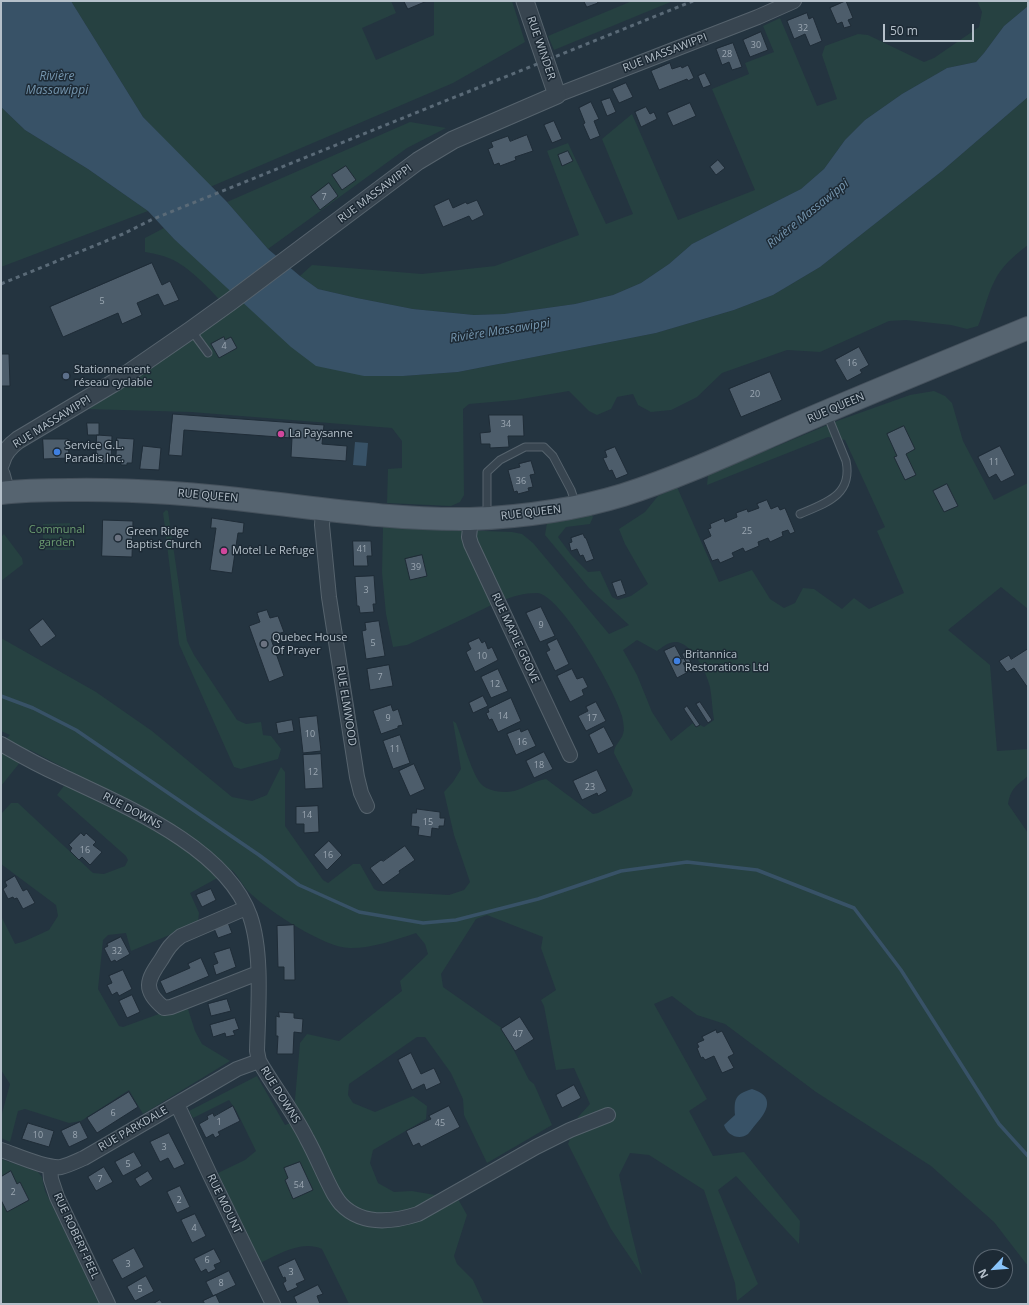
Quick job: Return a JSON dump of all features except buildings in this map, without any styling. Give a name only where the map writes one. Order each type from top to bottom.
[{"type":"main road","name":"RUE QUEEN","points":[[3,487],[140,491],[216,497],[323,510],[419,518],[479,518],[527,514],[576,506],[622,495],[661,481],[1028,328]]},
{"type":"street","name":"RUE WINDER","points":[[525,1],[557,95]]},
{"type":"street","name":"RUE MASSAWIPPI","points":[[1,463],[2,457],[12,444],[117,381],[191,330],[418,161],[453,140],[557,95],[758,17],[794,1]]},
{"type":"street","name":"RUE ELMWOOD","points":[[323,510],[322,525],[329,597],[357,777],[361,793],[367,806]]},
{"type":"street","name":"RUE MAPLE GROVE","points":[[479,518],[469,537],[471,544],[570,755]]},
{"type":"street","name":"RUE DOWNS","points":[[1,744],[163,827],[190,845],[215,865],[237,890],[246,908],[254,930],[257,946],[257,1051],[259,1060],[307,1139],[329,1185],[340,1204],[349,1211],[361,1217],[373,1220],[388,1221],[403,1219],[418,1214],[536,1147],[570,1130],[608,1115]]},
{"type":"street","points":[[246,908],[181,936],[173,942],[149,979],[150,991],[155,1000],[164,1008],[171,1007],[258,973]]},
{"type":"street","name":"RUE PARKDALE","points":[[1,1150],[50,1167],[60,1167],[84,1158],[237,1069],[259,1060]]},
{"type":"street","name":"RUE MOUNT","points":[[177,1104],[273,1304]]},
{"type":"street","name":"RUE ROBERT-PEEL","points":[[50,1167],[51,1179],[57,1197],[108,1304]]},
{"type":"lane","points":[[191,330],[208,353]]},
{"type":"lane","points":[[800,514],[838,496],[846,482],[848,469],[846,461],[826,412]]},
{"type":"lane","points":[[479,518],[488,472],[500,460],[525,447],[544,446],[553,456],[571,490],[576,506]]},
{"type":"green space","points":[[71,1],[391,1],[396,13],[362,28],[376,60],[434,35],[434,1],[512,1],[525,42],[453,83],[210,187],[143,117]]},
{"type":"green space","points":[[632,1],[673,1],[554,50],[548,36]]},
{"type":"green space","points":[[977,1],[1028,1],[1028,6],[1004,26],[976,62],[947,68],[902,94],[865,120],[845,140],[824,169],[801,189],[692,244],[669,264],[641,283],[613,295],[575,304],[504,314],[474,315],[413,309],[357,298],[318,289],[300,276],[312,265],[422,274],[495,266],[579,235],[547,151],[568,143],[606,224],[633,214],[602,139],[632,114],[678,220],[755,190],[712,89],[749,74],[745,63],[774,52],[763,26],[780,18],[817,106],[837,99],[822,55],[825,46],[858,34],[868,35],[924,62],[934,58],[979,27],[982,12]]},
{"type":"green space","points":[[1028,97],[1028,245],[1009,261],[1000,271],[989,293],[978,326],[967,329],[951,325],[906,320],[889,321],[820,352],[787,350],[722,373],[697,397],[671,410],[651,412],[638,405],[633,394],[617,397],[611,409],[597,415],[589,411],[569,391],[515,400],[469,404],[463,409],[464,495],[460,502],[451,506],[387,503],[388,469],[402,468],[402,441],[392,428],[191,412],[86,409],[228,309],[191,272],[177,262],[157,254],[145,252],[145,238],[164,228],[174,239],[364,376],[403,376],[458,372],[656,333],[734,310],[773,295],[820,267],[942,171]]},
{"type":"green space","points":[[1,107],[25,130],[88,169],[148,211],[1,267]]},
{"type":"green space","points":[[410,122],[446,128],[407,148],[268,249],[227,202]]},
{"type":"green space","points":[[934,391],[945,396],[952,403],[963,441],[994,500],[1028,483],[1028,609],[1001,587],[948,630],[990,665],[997,751],[1028,749],[1028,776],[1012,791],[1008,804],[1028,833],[1028,1266],[994,1222],[931,1166],[816,1092],[725,1024],[697,1015],[672,996],[654,1004],[707,1099],[689,1111],[713,1156],[744,1152],[800,1221],[799,1244],[736,1176],[718,1190],[758,1284],[737,1301],[735,1283],[704,1190],[649,1155],[630,1153],[619,1175],[642,1275],[611,1229],[568,1144],[578,1117],[590,1104],[574,1068],[556,1070],[544,1006],[541,1000],[556,990],[541,948],[543,937],[487,915],[476,919],[441,974],[443,987],[503,1029],[529,1080],[534,1084],[552,1125],[487,1163],[464,1115],[463,1099],[451,1073],[425,1037],[417,1037],[349,1084],[348,1095],[353,1103],[375,1112],[413,1096],[427,1106],[426,1119],[373,1150],[370,1163],[378,1183],[394,1192],[412,1191],[458,1199],[467,1215],[454,1256],[457,1264],[473,1280],[484,1304],[349,1304],[322,1249],[314,1247],[306,1246],[291,1249],[260,1263],[218,1173],[245,1160],[256,1151],[237,1112],[229,1100],[193,1118],[189,1111],[257,1076],[285,1125],[293,1122],[300,1043],[307,1034],[339,1041],[402,991],[400,981],[428,954],[425,944],[416,933],[384,943],[359,948],[340,947],[313,936],[284,919],[259,901],[248,891],[232,870],[190,893],[199,913],[198,922],[131,951],[126,933],[108,935],[103,940],[98,989],[119,1026],[123,1027],[181,1006],[188,1009],[195,1031],[202,1044],[230,1061],[143,1114],[129,1090],[81,1121],[69,1123],[25,1109],[18,1111],[10,1142],[1,1138],[1,1117],[10,1084],[1,1070],[1,916],[15,944],[49,930],[58,916],[56,905],[1,864],[1,814],[11,803],[18,803],[93,873],[104,874],[125,866],[128,860],[126,856],[57,795],[74,773],[30,750],[1,786],[1,744],[10,735],[1,731],[1,638],[96,692],[152,731],[232,797],[252,801],[267,795],[281,767],[285,772],[285,826],[323,880],[328,883],[353,864],[360,864],[374,889],[378,891],[449,895],[464,890],[470,882],[454,835],[444,792],[453,782],[461,769],[453,721],[456,723],[474,772],[484,787],[501,792],[510,792],[546,779],[593,814],[598,813],[631,796],[633,790],[614,753],[615,748],[624,732],[623,720],[618,704],[599,667],[573,626],[547,597],[537,593],[518,595],[500,601],[407,645],[393,647],[386,614],[382,573],[383,527],[512,532],[522,534],[533,543],[609,634],[629,625],[589,588],[545,535],[547,523],[591,514],[593,517],[590,524],[566,527],[558,537],[572,556],[588,572],[600,571],[612,597],[618,600],[631,596],[648,584],[625,544],[619,529],[645,512],[658,496],[677,487],[719,582],[752,570],[770,599],[784,608],[795,603],[803,588],[814,589],[842,609],[854,598],[869,609],[904,593],[877,531],[885,527],[845,440],[828,437],[707,485],[708,475],[837,421],[910,395]],"holes":[[[637,640],[657,651],[670,643],[677,642],[684,645],[696,657],[701,665],[711,691],[714,720],[704,727],[700,725],[696,727],[693,723],[671,741],[652,712],[637,675],[623,650]]]},
{"type":"green space","points":[[166,510],[168,511],[187,641],[194,655],[237,720],[246,724],[261,722],[263,735],[271,736],[281,749],[278,759],[241,769],[234,767],[179,644],[163,513]]},
{"type":"green space","name":"Communal garden","points":[[70,523],[70,550],[43,550],[43,524]]},
{"type":"green space","points":[[4,534],[22,558],[23,564],[1,581],[1,537]]},
{"type":"green space","points":[[1,1159],[38,1172],[42,1177],[45,1191],[100,1304],[1,1304]]},
{"type":"water","name":"Rivière Massawippi","points":[[1,1],[71,1],[143,117],[227,202],[268,249],[318,289],[413,309],[474,315],[504,314],[575,304],[613,295],[641,283],[669,264],[692,244],[801,189],[824,169],[845,140],[865,120],[902,94],[947,68],[976,62],[1004,26],[1028,6],[1028,97],[942,171],[820,267],[773,295],[734,310],[656,333],[458,372],[403,376],[364,376],[316,366],[291,347],[174,239],[148,211],[88,169],[25,130],[1,107]]},
{"type":"water","points":[[355,442],[368,443],[366,466],[353,465]]},
{"type":"water","points":[[752,1089],[759,1092],[767,1100],[766,1109],[764,1114],[748,1134],[741,1137],[734,1136],[728,1132],[724,1125],[735,1115],[735,1101],[739,1095]]},
{"type":"waterway","points":[[1,696],[33,708],[76,730],[259,855],[299,885],[359,912],[423,923],[456,920],[538,899],[621,871],[687,862],[757,870],[854,908],[901,970],[999,1124],[1028,1156]]},
{"type":"railway","points":[[1,284],[123,234],[153,219],[693,1]]},
{"type":"place","name":"Stationnement réseau cyclable","points":[[66,376]]},
{"type":"place","name":"La Paysanne","points":[[281,434]]},
{"type":"place","name":"Service G.L. Paradis Inc.","points":[[57,452]]},
{"type":"place","name":"Green Ridge Baptist Church","points":[[118,538]]},
{"type":"place","name":"Motel Le Refuge","points":[[224,551]]},
{"type":"place","name":"Quebec House Of Prayer","points":[[264,644]]},
{"type":"place","name":"Britannica Restorations Ltd","points":[[677,661]]}]
